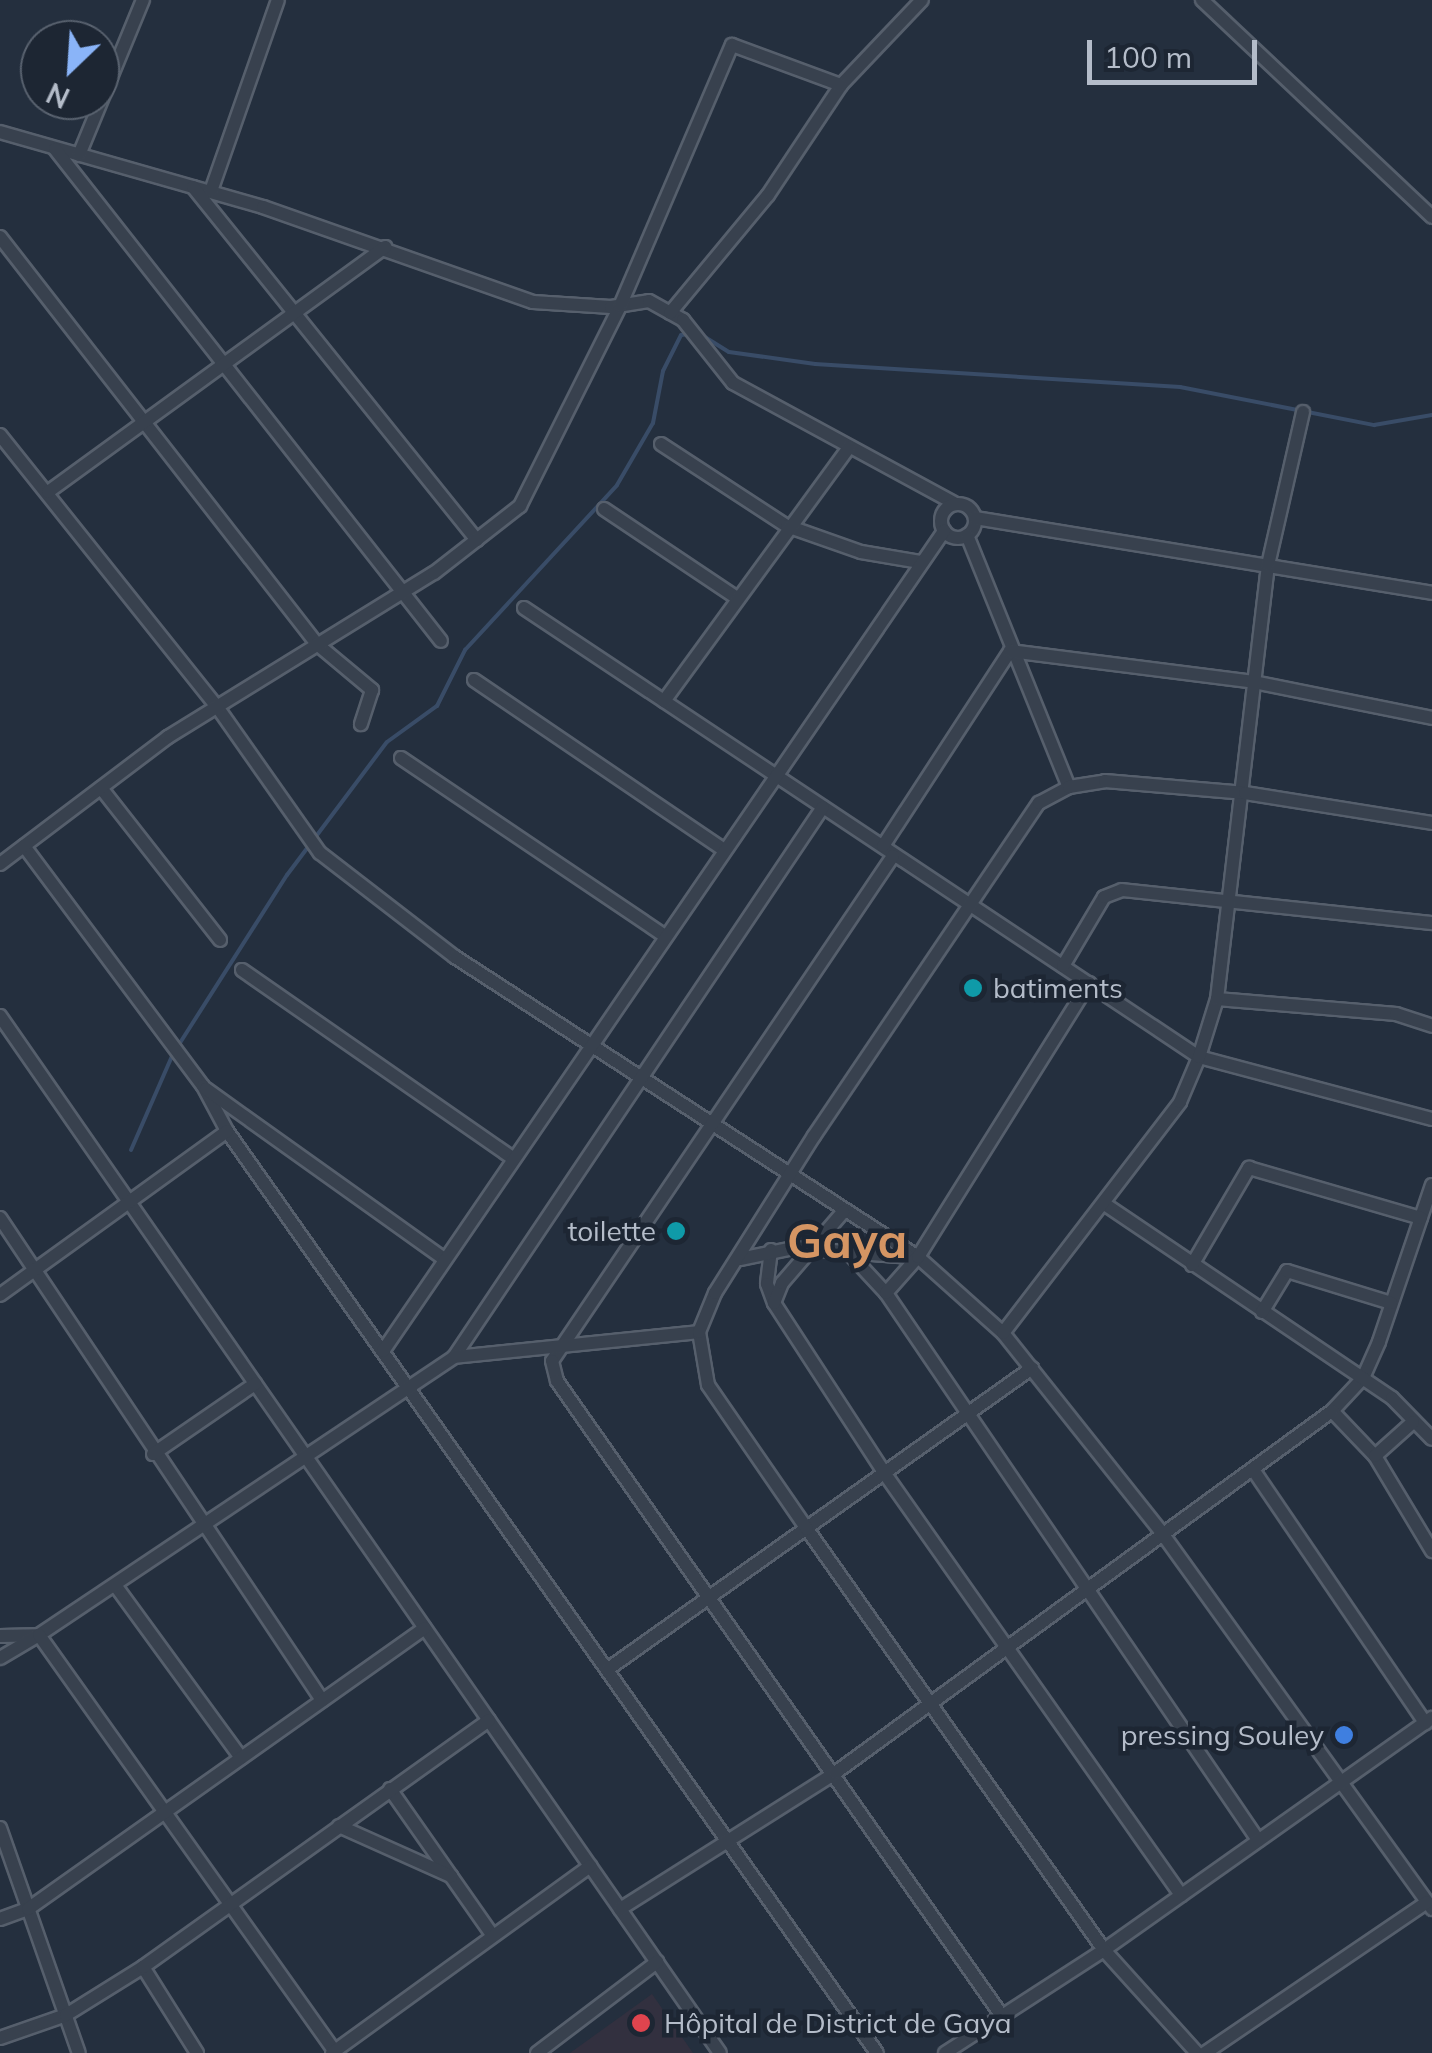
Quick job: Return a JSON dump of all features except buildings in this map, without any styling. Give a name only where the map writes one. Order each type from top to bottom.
[{"type":"street","points":[[79,155],[143,0]]},
{"type":"street","points":[[211,191],[278,0]]},
{"type":"street","points":[[670,313],[768,194],[841,85],[922,0]]},
{"type":"street","points":[[1202,0],[1432,217]]},
{"type":"street","points":[[0,864],[101,788],[218,708],[400,594],[520,506],[620,306],[732,44],[841,85]]},
{"type":"street","points":[[0,132],[211,191],[385,247],[532,302],[620,306],[649,301],[670,313],[733,383],[954,504],[966,505],[975,518],[1432,593]]},
{"type":"street","points":[[55,149],[400,594],[441,641]]},
{"type":"street","points":[[192,185],[477,540]]},
{"type":"street","points":[[0,237],[317,644],[372,690],[360,724]]},
{"type":"street","points":[[48,492],[385,247]]},
{"type":"street","points":[[1004,1332],[1106,1205],[1180,1102],[1199,1057],[1216,998],[1245,793],[1268,565],[1304,412]]},
{"type":"street","points":[[0,435],[218,708],[320,853],[455,957],[641,1076],[789,1179],[918,1258],[1004,1332],[1162,1534],[1336,1783],[1429,1905],[1205,2053]]},
{"type":"street","points":[[662,444],[787,526],[862,552],[920,562]]},
{"type":"street","points":[[664,700],[787,526],[849,448]]},
{"type":"street","points":[[383,1351],[512,1158],[594,1047],[722,848],[777,775],[944,531],[942,514],[954,504]]},
{"type":"street","points":[[604,509],[736,598]]},
{"type":"street","points":[[975,518],[967,536],[1010,652],[1069,787]]},
{"type":"street","points":[[944,531],[967,536]]},
{"type":"street","points":[[524,608],[1199,1057],[1432,1119]]},
{"type":"street","points":[[1010,652],[1254,682],[1432,718]]},
{"type":"street","points":[[1002,2016],[713,1597],[556,1381],[552,1361],[712,1127],[1010,652]]},
{"type":"street","points":[[474,680],[722,848]]},
{"type":"street","points":[[401,758],[663,935]]},
{"type":"street","points":[[1197,2053],[1104,1950],[806,1530],[708,1386],[698,1332],[789,1179],[1039,803],[1069,787],[1105,781],[1245,793],[1432,823]]},
{"type":"street","points":[[101,788],[220,940]]},
{"type":"street","points":[[0,1658],[454,1358],[822,807]]},
{"type":"street","points":[[24,846],[203,1086],[227,1131],[877,2053]]},
{"type":"street","points":[[1063,966],[1104,896],[1122,890],[1432,923]]},
{"type":"street","points":[[242,970],[512,1158]]},
{"type":"street","points":[[886,1293],[918,1258],[1089,984]]},
{"type":"street","points":[[1216,998],[1396,1014],[1432,1026]]},
{"type":"street","points":[[0,1016],[720,2053]]},
{"type":"street","points":[[203,1086],[444,1259]]},
{"type":"street","points":[[0,1295],[227,1131]]},
{"type":"street","points":[[1192,1265],[1249,1168],[1421,1218]]},
{"type":"street","points":[[620,1909],[730,1844],[835,1773],[1332,1411],[1363,1378],[1432,1185]]},
{"type":"street","points":[[1106,1205],[1363,1378],[1432,1440]]},
{"type":"street","points":[[774,1302],[782,1283],[817,1250],[844,1212]]},
{"type":"street","points":[[0,1218],[153,1454],[322,1700]]},
{"type":"street","points":[[740,1258],[771,1250],[846,1250],[918,1258]]},
{"type":"street","points":[[771,1250],[767,1284],[774,1302],[885,1474],[1180,1895]]},
{"type":"street","points":[[846,1250],[886,1293],[965,1416],[1258,1840]]},
{"type":"street","points":[[1262,1312],[1287,1271],[1391,1303]]},
{"type":"street","points":[[454,1358],[698,1332]]},
{"type":"street","points":[[608,1669],[1032,1368]]},
{"type":"street","points":[[153,1454],[255,1384]]},
{"type":"street","points":[[1332,1411],[1375,1456],[1432,1551]]},
{"type":"street","points":[[1375,1456],[1413,1422]]},
{"type":"street","points":[[945,2053],[1104,1950],[1428,1720],[1254,1471]]},
{"type":"street","points":[[115,1584],[241,1758]]},
{"type":"street","points":[[0,1919],[28,1908],[425,1628]]},
{"type":"street","points":[[0,1636],[40,1635]]},
{"type":"street","points":[[40,1635],[334,2052],[590,1866]]},
{"type":"street","points":[[0,2038],[66,2015],[143,1967],[489,1720]]},
{"type":"street","points":[[390,1790],[493,1936]]},
{"type":"street","points":[[340,1826],[451,1876]]},
{"type":"street","points":[[0,1828],[79,2053]]},
{"type":"street","points":[[537,2053],[657,1962]]},
{"type":"street","points":[[143,1967],[197,2053]]},
{"type":"shaded area","name":"Hôpital de District de Gaya","points":[[652,1994],[693,2053],[570,2053]]},
{"type":"waterway","points":[[178,1046],[287,875],[387,742],[437,706],[465,650],[617,485],[653,423],[663,371],[681,335],[690,334]]},
{"type":"waterway","points":[[700,334],[729,352],[815,364],[1180,387],[1374,425],[1432,415]]},
{"type":"waterway","points":[[131,1150],[173,1054]]},
{"type":"place","name":"batiments","points":[[973,988]]},
{"type":"place","name":"toilette","points":[[676,1231]]},
{"type":"place","name":"pressing Souley","points":[[1344,1735]]},
{"type":"place","name":"Hôpital de District de Gaya","points":[[641,2023]]},
{"type":"district","name":"Gaya","points":[[847,1241]]}]
